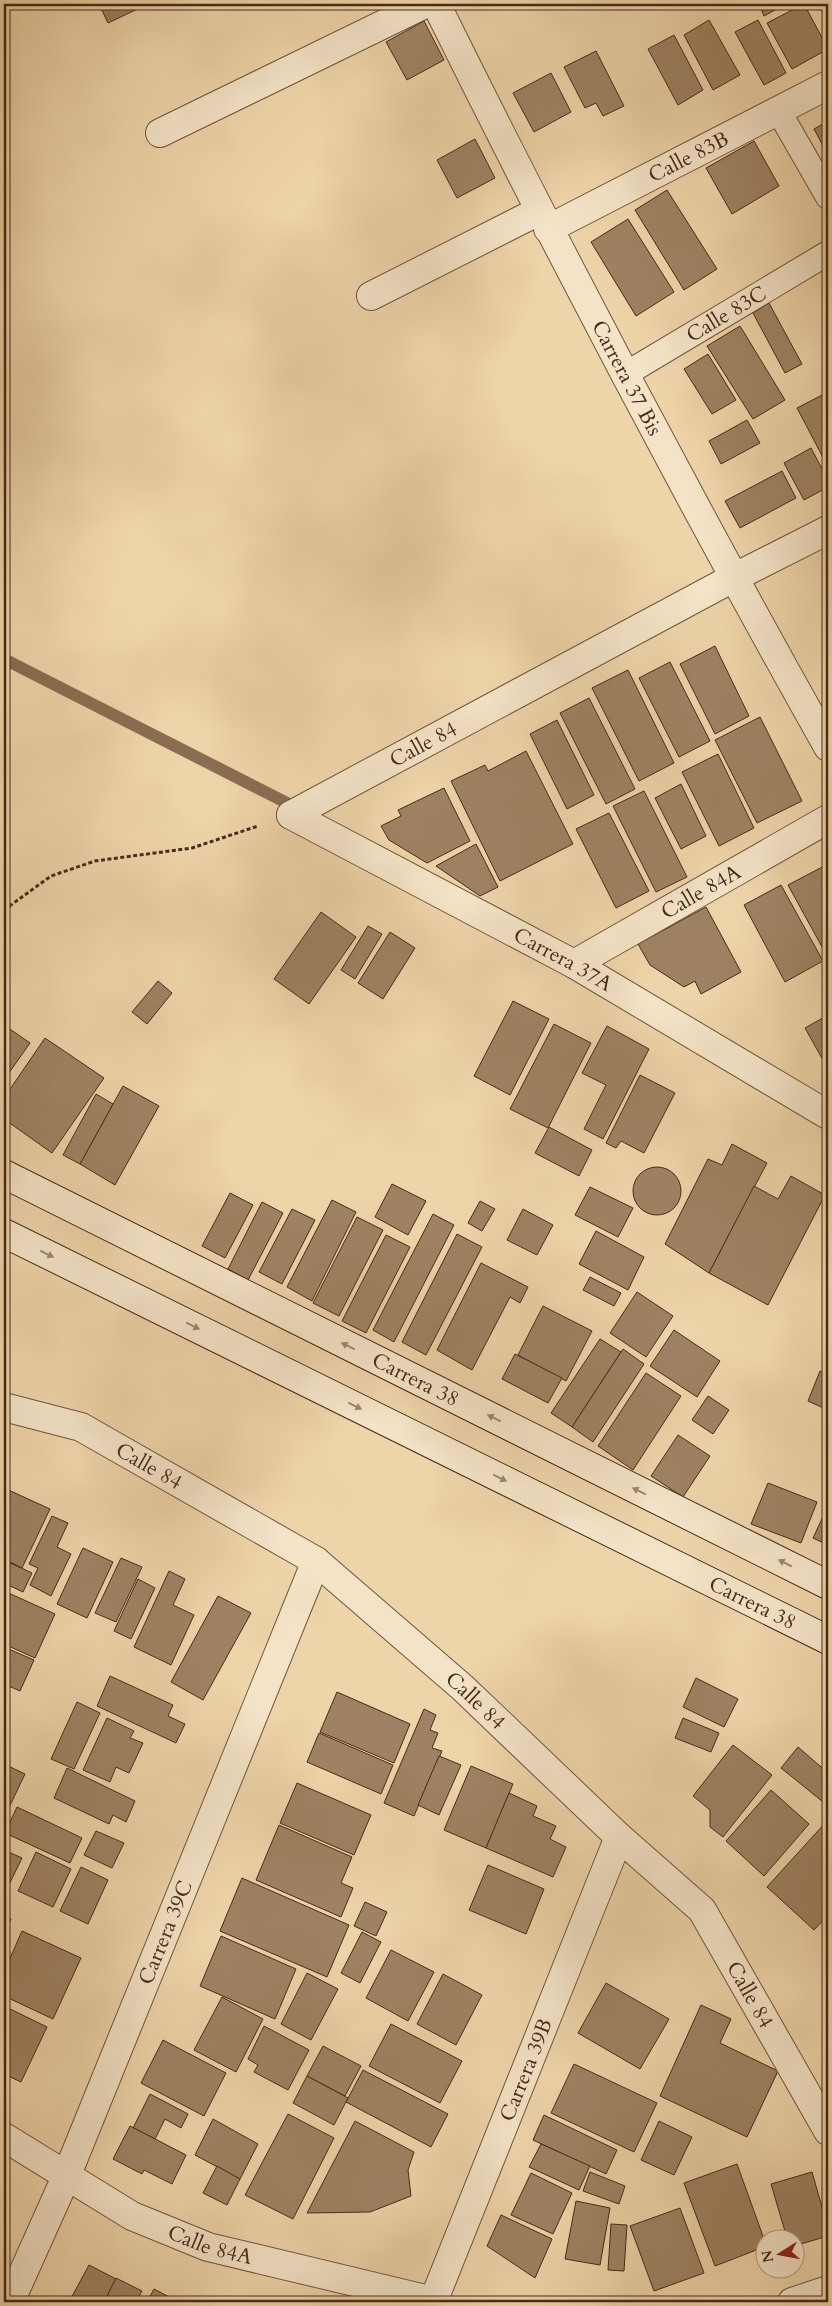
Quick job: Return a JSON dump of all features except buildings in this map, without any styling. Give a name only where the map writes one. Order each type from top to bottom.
[{"type":"street","points":[[160,133],[425,4]]},
{"type":"street","name":"Carrera 37 Bis","points":[[436,4],[543,220],[624,375],[733,578],[828,747]]},
{"type":"street","name":"Calle 83B","points":[[372,296],[543,220],[828,85]]},
{"type":"street","name":"Calle 84","points":[[292,814],[733,578],[828,530]]},
{"type":"street","name":"Carrera 37A","points":[[292,814],[574,964],[828,1115]]},
{"type":"street","name":"Calle 84A","points":[[574,964],[828,819]]},
{"type":"street","name":"Carrera 38","points":[[4,1174],[828,1585]]},
{"type":"street","name":"Carrera 38","points":[[4,1233],[828,1640]]},
{"type":"street","name":"Calle 84","points":[[4,1408],[81,1427],[316,1561],[463,1688],[619,1837],[702,1910],[828,2131]]},
{"type":"street","name":"Carrera 39C","points":[[10,2302],[66,2177],[316,1561]]},
{"type":"street","name":"Carrera 39B","points":[[435,2302],[619,1837]]},
{"type":"street","name":"Calle 84A","points":[[4,2137],[132,2216],[208,2247],[435,2302]]},
{"type":"street","points":[[792,2302],[828,2290]]},
{"type":"lane","points":[[778,110],[828,197]]},
{"type":"lane","name":"Calle 83C","points":[[624,375],[828,254]]},
{"type":"path","points":[[4,910],[51,876],[95,861],[192,848],[292,814]]},
{"type":"waterway","points":[[4,659],[293,806]]}]
